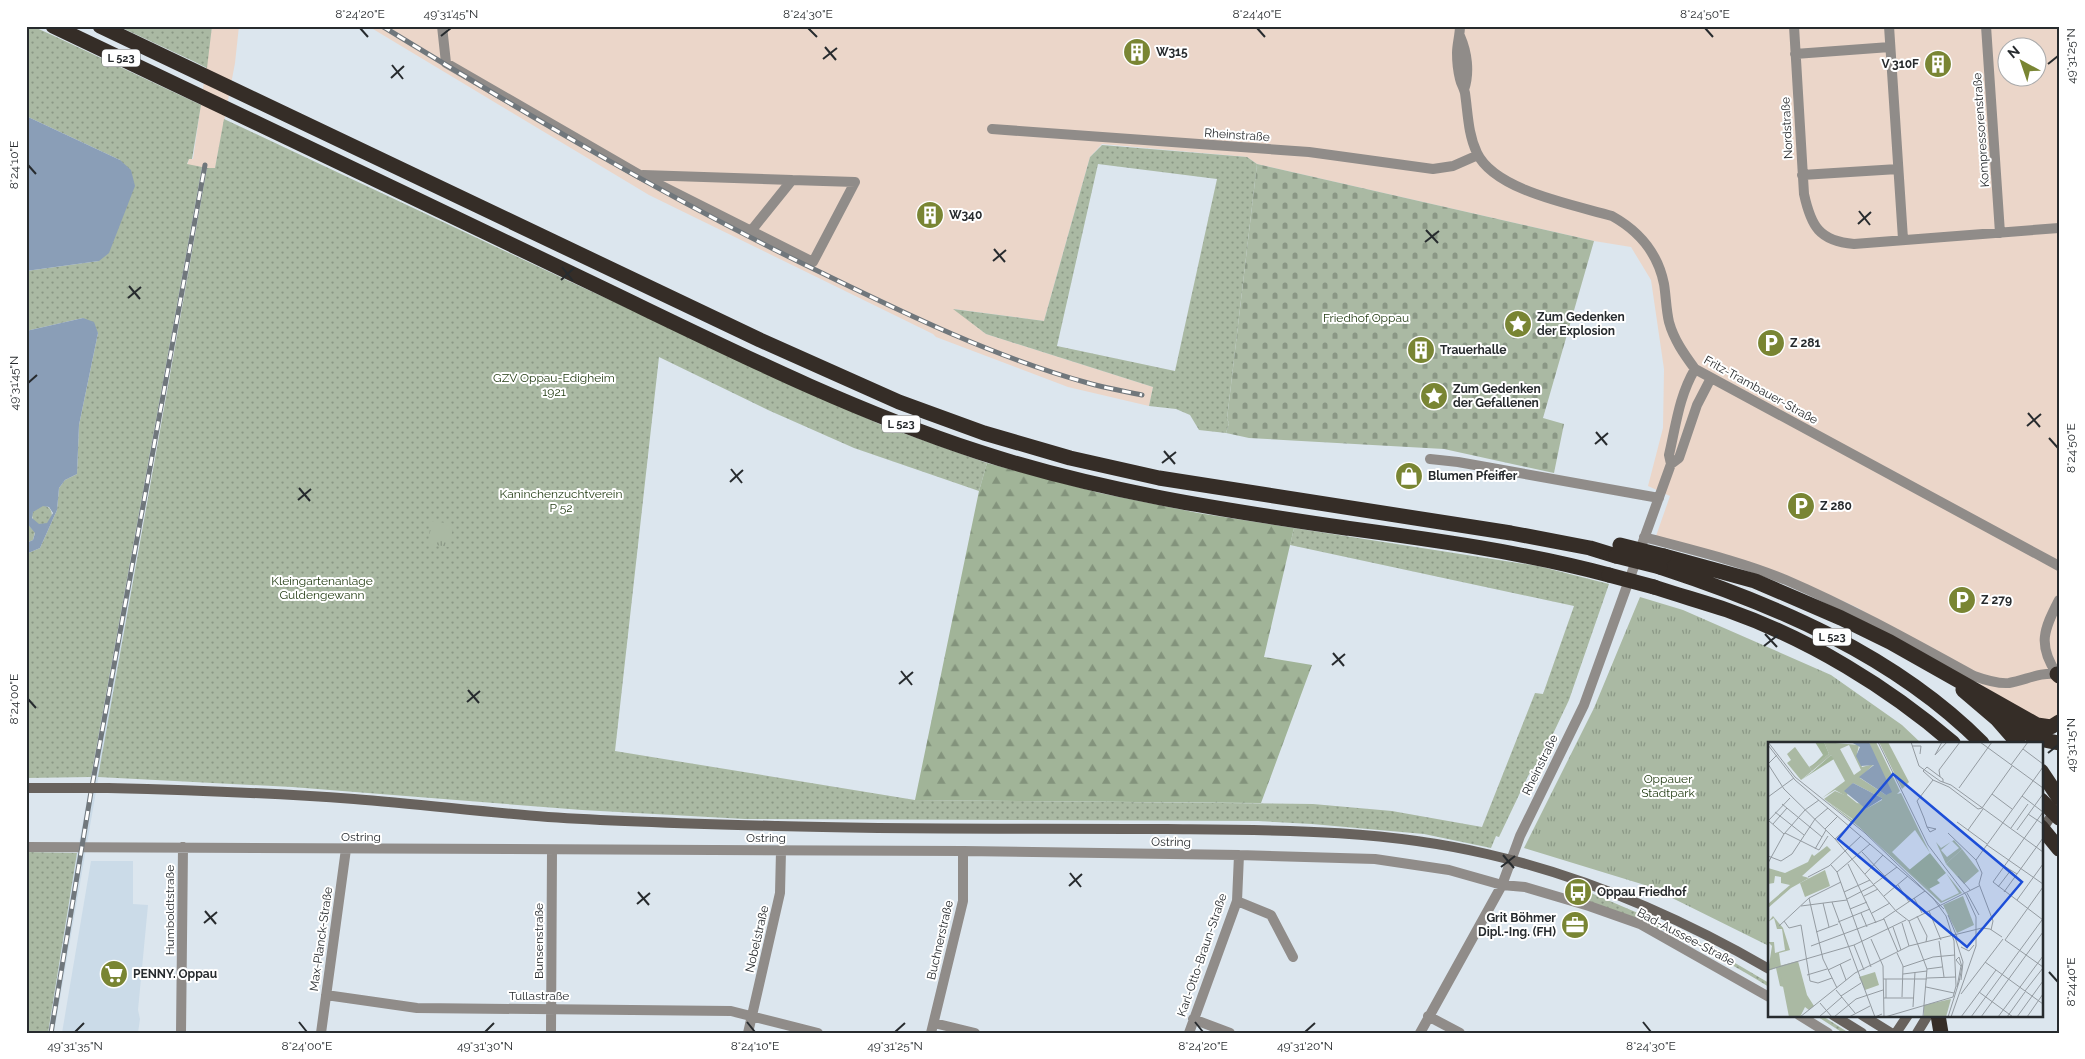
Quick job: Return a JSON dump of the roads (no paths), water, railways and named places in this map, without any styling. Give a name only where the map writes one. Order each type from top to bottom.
[{"type":"highway","name":"L 523","points":[[53,26],[750,359],[895,422],[979,452],[1064,477],[1157,498],[1478,547],[1570,565],[1654,587],[1728,611],[1813,648],[1888,694],[1952,742]]},
{"type":"highway","name":"L 523","points":[[100,26],[760,340],[900,402],[984,433],[1070,458],[1160,478],[1618,551],[1662,562],[1790,616],[1862,653],[1930,699],[1967,728],[1981,742]]},
{"type":"highway","points":[[1662,562],[1755,581],[1841,618],[1890,642],[2037,725],[2050,727],[2059,722]]},
{"type":"highway","points":[[1942,672],[1997,719],[2017,742]]},
{"type":"highway","points":[[1997,719],[2039,739],[2059,743]]},
{"type":"highway","points":[[2042,772],[2056,788]]},
{"type":"highway","points":[[2042,803],[2059,818]]},
{"type":"highway","points":[[2042,830],[2059,849]]},
{"type":"highway","points":[[1938,1016],[1941,1033]]},
{"type":"street","points":[[442,26],[446,63],[640,174],[813,262],[855,182],[640,174]]},
{"type":"street","name":"Nordstraße","points":[[1794,26],[1802,175],[1808,211],[1814,227],[1824,236],[1838,243],[1854,244],[1903,239]]},
{"type":"street","points":[[1889,26],[1903,239],[2059,228]]},
{"type":"street","name":"Kompressorenstraße","points":[[1986,26],[2000,233]]},
{"type":"street","name":"Fritz-Trambauer-Straße","points":[[1460,31],[1465,48],[1462,67],[1467,81],[1464,90],[1470,136],[1478,156],[1489,168],[1518,188],[1612,216],[1637,234],[1657,260],[1664,282],[1669,322],[1678,345],[1695,368],[2059,566]]},
{"type":"street","points":[[1795,54],[1890,46]]},
{"type":"street","name":"Rheinstraße","points":[[992,129],[1309,152],[1433,169],[1452,166],[1478,156]]},
{"type":"street","points":[[1802,175],[1898,170]]},
{"type":"street","points":[[751,231],[792,180]]},
{"type":"street","name":"Rheinstraße","points":[[1671,464],[1669,455],[1684,387],[1695,368]]},
{"type":"street","name":"Rheinstraße","points":[[1420,1033],[1502,885],[1520,836],[1584,705],[1671,464],[1678,458],[1697,405],[1711,378]]},
{"type":"street","points":[[1430,459],[1458,462],[1658,498]]},
{"type":"street","points":[[1644,537],[1747,566],[1785,580],[1885,626],[1974,676],[1990,682],[2008,683],[2039,674],[2058,675]]},
{"type":"street","points":[[2058,675],[2046,656],[2044,639],[2046,628],[2059,600]]},
{"type":"street","points":[[26,788],[204,790],[354,799],[552,817],[777,826],[1316,831],[1362,834],[1435,843],[1511,860],[1601,888],[1646,906],[1723,943],[1768,968]]},
{"type":"street","points":[[2042,801],[2056,788]]},
{"type":"street","points":[[2042,828],[2059,805]]},
{"type":"street","name":"Ostring","points":[[26,846],[963,851],[1239,855],[1375,859],[1450,870],[1502,885]]},
{"type":"street","name":"Humboldtstraße","points":[[181,1033],[184,847]]},
{"type":"street","name":"Max-Planck-Straße","points":[[321,1033],[346,849]]},
{"type":"street","name":"Bunsenstraße","points":[[550,1033],[552,1009],[552,850]]},
{"type":"street","name":"Nobelstraße","points":[[748,1033],[780,893],[781,851]]},
{"type":"street","name":"Buchnerstraße","points":[[932,1028],[963,901],[963,851]]},
{"type":"street","name":"Karl-Otto-Braun-Straße","points":[[1189,1033],[1237,901],[1239,855]]},
{"type":"street","name":"Bad-Aussee-Straße","points":[[1502,885],[1525,887],[1589,906],[1640,924],[1768,996]]},
{"type":"street","points":[[1237,901],[1271,915],[1293,957]]},
{"type":"street","name":"Tullastraße","points":[[326,995],[417,1008],[731,1011],[818,1033]]},
{"type":"street","points":[[1428,1016],[1460,1033]]},
{"type":"street","points":[[1801,1016],[1828,1033]]},
{"type":"street","points":[[1835,1016],[1862,1033]]},
{"type":"street","points":[[1864,1016],[1891,1033]]},
{"type":"street","points":[[1896,1033],[1907,1016]]},
{"type":"street","points":[[1917,1033],[1927,1016]]},
{"type":"street","points":[[1193,1019],[1230,1033]]},
{"type":"street","points":[[932,1028],[975,1033]]},
{"type":"water","points":[[26,116],[120,160],[131,170],[135,186],[109,253],[99,261],[26,271]]},
{"type":"water","points":[[83,318],[94,322],[98,333],[79,425],[77,474],[65,480],[59,488],[57,510],[40,548],[26,554],[26,543],[33,540],[35,533],[26,522],[26,331]],"holes":[[[43,506],[49,507],[53,513],[47,523],[39,524],[32,518],[33,512]]]},
{"type":"railway","points":[[382,26],[600,156],[767,246],[920,320],[987,348],[1054,373],[1142,395]]},
{"type":"railway","points":[[51,1033],[91,792],[205,165]]},
{"type":"place","name":"W315","points":[[1137,52]]},
{"type":"place","name":"V 310F","points":[[1938,64]]},
{"type":"place","name":"W340","points":[[930,215]]},
{"type":"place","name":"Zum Gedenken der Explosion","points":[[1518,324]]},
{"type":"place","name":"Z 281","points":[[1771,343]]},
{"type":"place","name":"Trauerhalle","points":[[1421,350]]},
{"type":"place","name":"Zum Gedenken der Gefallenen","points":[[1434,396]]},
{"type":"place","name":"Blumen Pfeiffer","points":[[1409,476]]},
{"type":"place","name":"Z 280","points":[[1801,506]]},
{"type":"place","name":"Z 279","points":[[1962,600]]},
{"type":"place","name":"Oppau Friedhof","points":[[1578,892]]},
{"type":"place","name":"Grit Böhmer Dipl.-Ing. (FH)","points":[[1575,925]]},
{"type":"place","name":"PENNY. Oppau","points":[[114,974]]},
{"type":"park label","name":"Friedhof Oppau","points":[[1366,318]]},
{"type":"park label","name":"GZV Oppau-Edigheim 1921","points":[[554,385]]},
{"type":"park label","name":"Kaninchenzuchtverein P 52","points":[[561,501]]},
{"type":"park label","name":"Kleingartenanlage Guldengewann","points":[[322,588]]},
{"type":"park label","name":"Oppauer Stadtpark","points":[[1668,786]]}]
